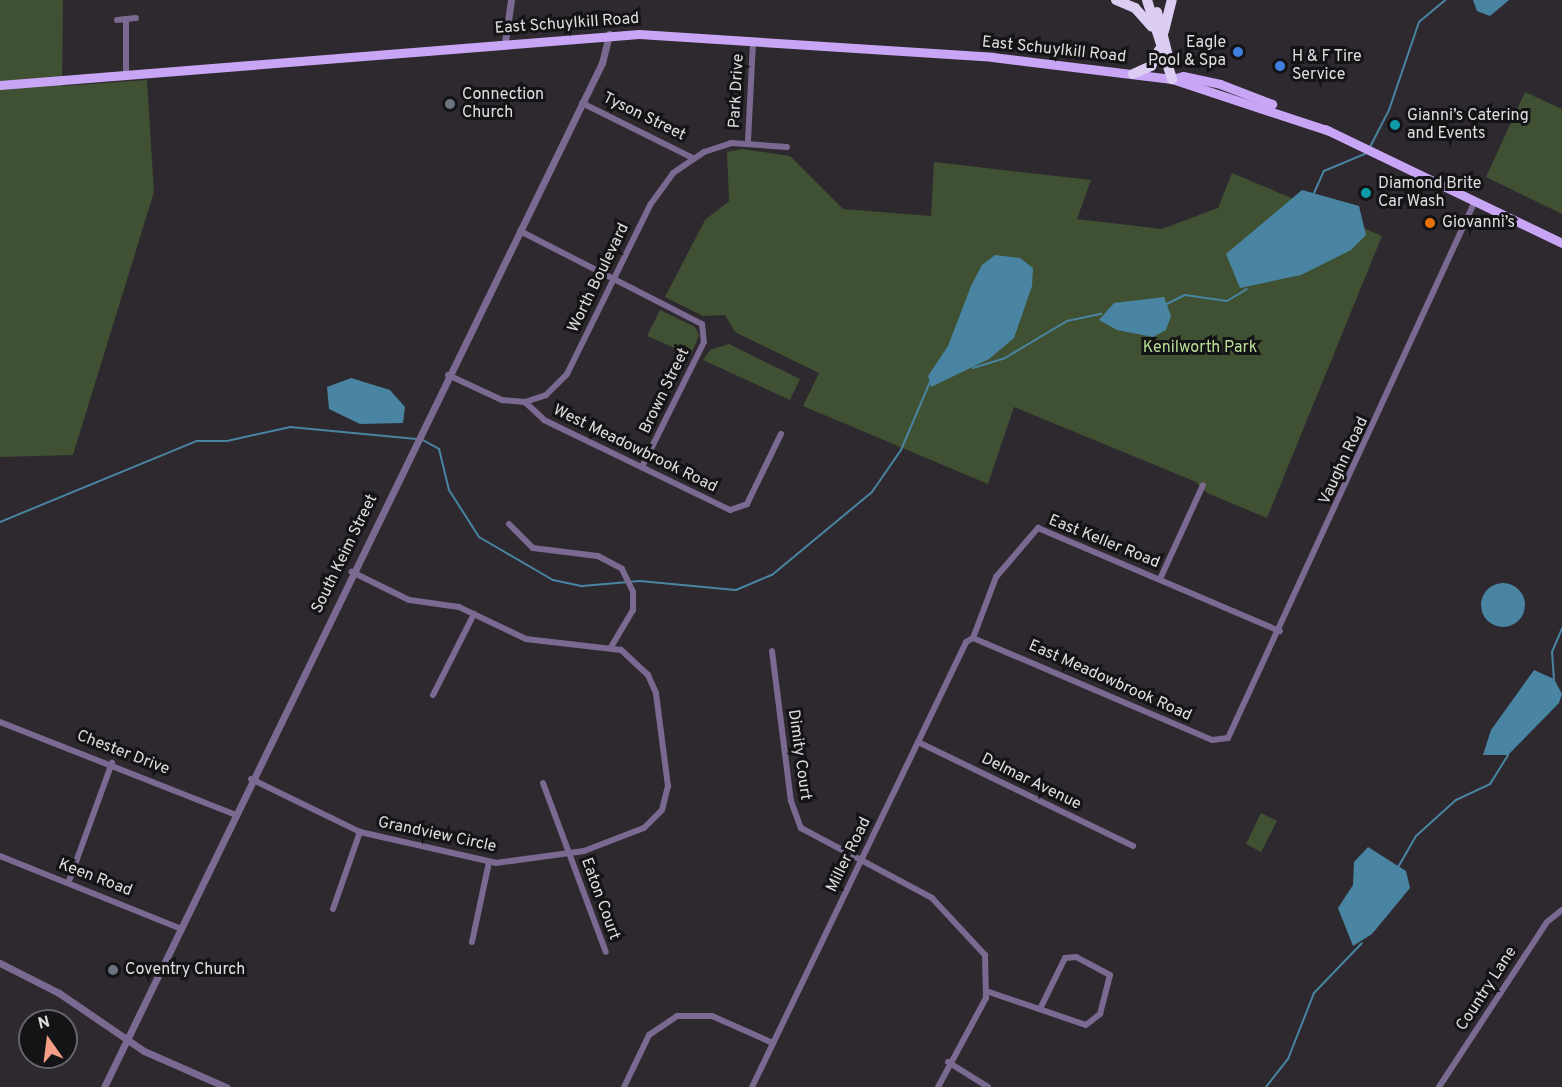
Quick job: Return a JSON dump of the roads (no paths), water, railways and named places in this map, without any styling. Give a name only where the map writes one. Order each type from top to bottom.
[{"type":"highway","points":[[1116,0],[1135,8],[1158,32]]},
{"type":"highway","points":[[1147,0],[1172,79]]},
{"type":"highway","points":[[1154,0],[1159,50],[1172,79]]},
{"type":"highway","points":[[1158,32],[1172,0]]},
{"type":"highway","points":[[1133,74],[1151,66],[1159,50]]},
{"type":"main road","name":"East Schuylkill Road","points":[[0,85],[609,34],[992,57],[1172,79],[1183,76],[1220,84],[1359,145],[1562,243]]},
{"type":"street","points":[[505,42],[511,0]]},
{"type":"street","points":[[117,20],[136,18]]},
{"type":"street","points":[[126,19],[126,75]]},
{"type":"street","name":"South Keim Street","points":[[104,1087],[251,779],[606,54],[609,34]]},
{"type":"street","name":"Park Drive","points":[[748,141],[753,41]]},
{"type":"street","name":"Tyson Street","points":[[582,103],[693,158]]},
{"type":"street","points":[[693,158],[748,141],[787,147]]},
{"type":"street","name":"Worth Boulevard","points":[[525,402],[561,382],[657,193],[693,158]]},
{"type":"street","name":"Vaughn Road","points":[[1234,732],[1475,201]]},
{"type":"street","points":[[520,231],[613,279]]},
{"type":"street","name":"Brown Street","points":[[613,279],[702,324],[704,342],[642,467]]},
{"type":"street","points":[[448,375],[502,400],[525,402]]},
{"type":"street","name":"West Meadowbrook Road","points":[[525,402],[544,420],[730,510],[747,504],[781,434]]},
{"type":"street","points":[[1160,579],[1203,485]]},
{"type":"street","points":[[508,524],[533,548],[598,556],[615,563],[630,581],[631,618],[611,647]]},
{"type":"street","name":"East Keller Road","points":[[973,638],[996,577],[1038,528],[1280,631]]},
{"type":"street","name":"Grandview Circle","points":[[251,779],[360,832],[489,862],[570,855],[644,828],[657,817],[667,795],[653,684],[636,663],[611,647],[526,639],[450,604],[409,600],[352,572]]},
{"type":"street","points":[[433,694],[474,614]]},
{"type":"street","name":"East Meadowbrook Road","points":[[973,638],[1212,740],[1234,732]]},
{"type":"street","name":"Miller Road","points":[[752,1087],[918,742],[973,638]]},
{"type":"street","name":"Dimity Court","points":[[772,651],[796,821],[814,839],[932,898],[979,944],[987,961],[989,992]]},
{"type":"street","name":"Chester Drive","points":[[0,722],[112,763],[234,814]]},
{"type":"street","name":"Delmar Avenue","points":[[918,742],[1133,846]]},
{"type":"street","points":[[69,881],[112,763]]},
{"type":"street","name":"Eaton Court","points":[[543,783],[606,952]]},
{"type":"street","points":[[333,909],[360,832]]},
{"type":"street","name":"Keen Road","points":[[0,856],[69,881],[179,928]]},
{"type":"street","points":[[472,942],[489,862]]},
{"type":"street","name":"Country Lane","points":[[1439,1087],[1546,922],[1562,910]]},
{"type":"street","points":[[938,1087],[948,1062],[989,992],[1090,1024],[1100,1014],[1110,975],[1076,957],[1065,958],[1041,1007]]},
{"type":"street","points":[[0,963],[59,993],[126,1040],[226,1087]]},
{"type":"street","points":[[624,1087],[649,1035],[677,1016],[721,1018],[773,1043]]},
{"type":"street","points":[[948,1062],[988,1087]]},
{"type":"water","points":[[1473,0],[1509,0],[1490,16],[1477,11]]},
{"type":"water","points":[[1302,190],[1359,206],[1366,235],[1351,250],[1301,275],[1240,288],[1226,254]]},
{"type":"water","points":[[995,255],[1020,258],[1033,268],[1032,286],[1014,338],[989,359],[931,387],[928,376],[948,346],[971,286],[982,265]]},
{"type":"water","points":[[1164,297],[1171,316],[1166,330],[1153,337],[1117,330],[1099,320],[1114,303]]},
{"type":"water","points":[[351,378],[390,390],[405,407],[403,423],[360,424],[329,409],[327,387]]},
{"type":"water","points":[[1503,583],[1519,589],[1525,605],[1519,621],[1503,627],[1487,621],[1481,605],[1487,589]]},
{"type":"water","points":[[1534,670],[1554,679],[1562,694],[1559,703],[1508,755],[1483,755],[1491,730]]},
{"type":"water","points":[[1368,847],[1406,871],[1410,888],[1372,934],[1353,946],[1338,908],[1353,885],[1354,862]]},
{"type":"waterway","points":[[1370,147],[1389,110],[1419,22],[1445,0]]},
{"type":"waterway","points":[[1314,193],[1324,171],[1367,153]]},
{"type":"waterway","points":[[1165,305],[1185,295],[1227,301],[1247,289]]},
{"type":"waterway","points":[[973,368],[1005,358],[1067,321],[1101,314]]},
{"type":"waterway","points":[[421,439],[439,449],[449,490],[479,537],[553,580],[582,586],[640,581],[736,590],[772,575],[872,492],[901,450],[930,382]]},
{"type":"waterway","points":[[0,522],[197,441],[227,441],[290,427],[416,439]]},
{"type":"waterway","points":[[1554,680],[1552,652],[1562,628]]},
{"type":"waterway","points":[[1397,869],[1416,836],[1456,800],[1490,784],[1508,755]]},
{"type":"waterway","points":[[1266,1087],[1288,1059],[1314,993],[1362,943]]},
{"type":"place","name":"Eagle Pool & Spa","points":[[1238,52]]},
{"type":"place","name":"H & F Tire Service","points":[[1280,66]]},
{"type":"place","name":"Connection Church","points":[[450,104]]},
{"type":"place","name":"Gianni’s Catering and Events","points":[[1395,125]]},
{"type":"place","name":"Diamond Brite Car Wash","points":[[1366,193]]},
{"type":"place","name":"Giovanni’s","points":[[1430,223]]},
{"type":"place","name":"Coventry Church","points":[[113,970]]},
{"type":"park label","name":"Kenilworth Park","points":[[1200,348]]}]
